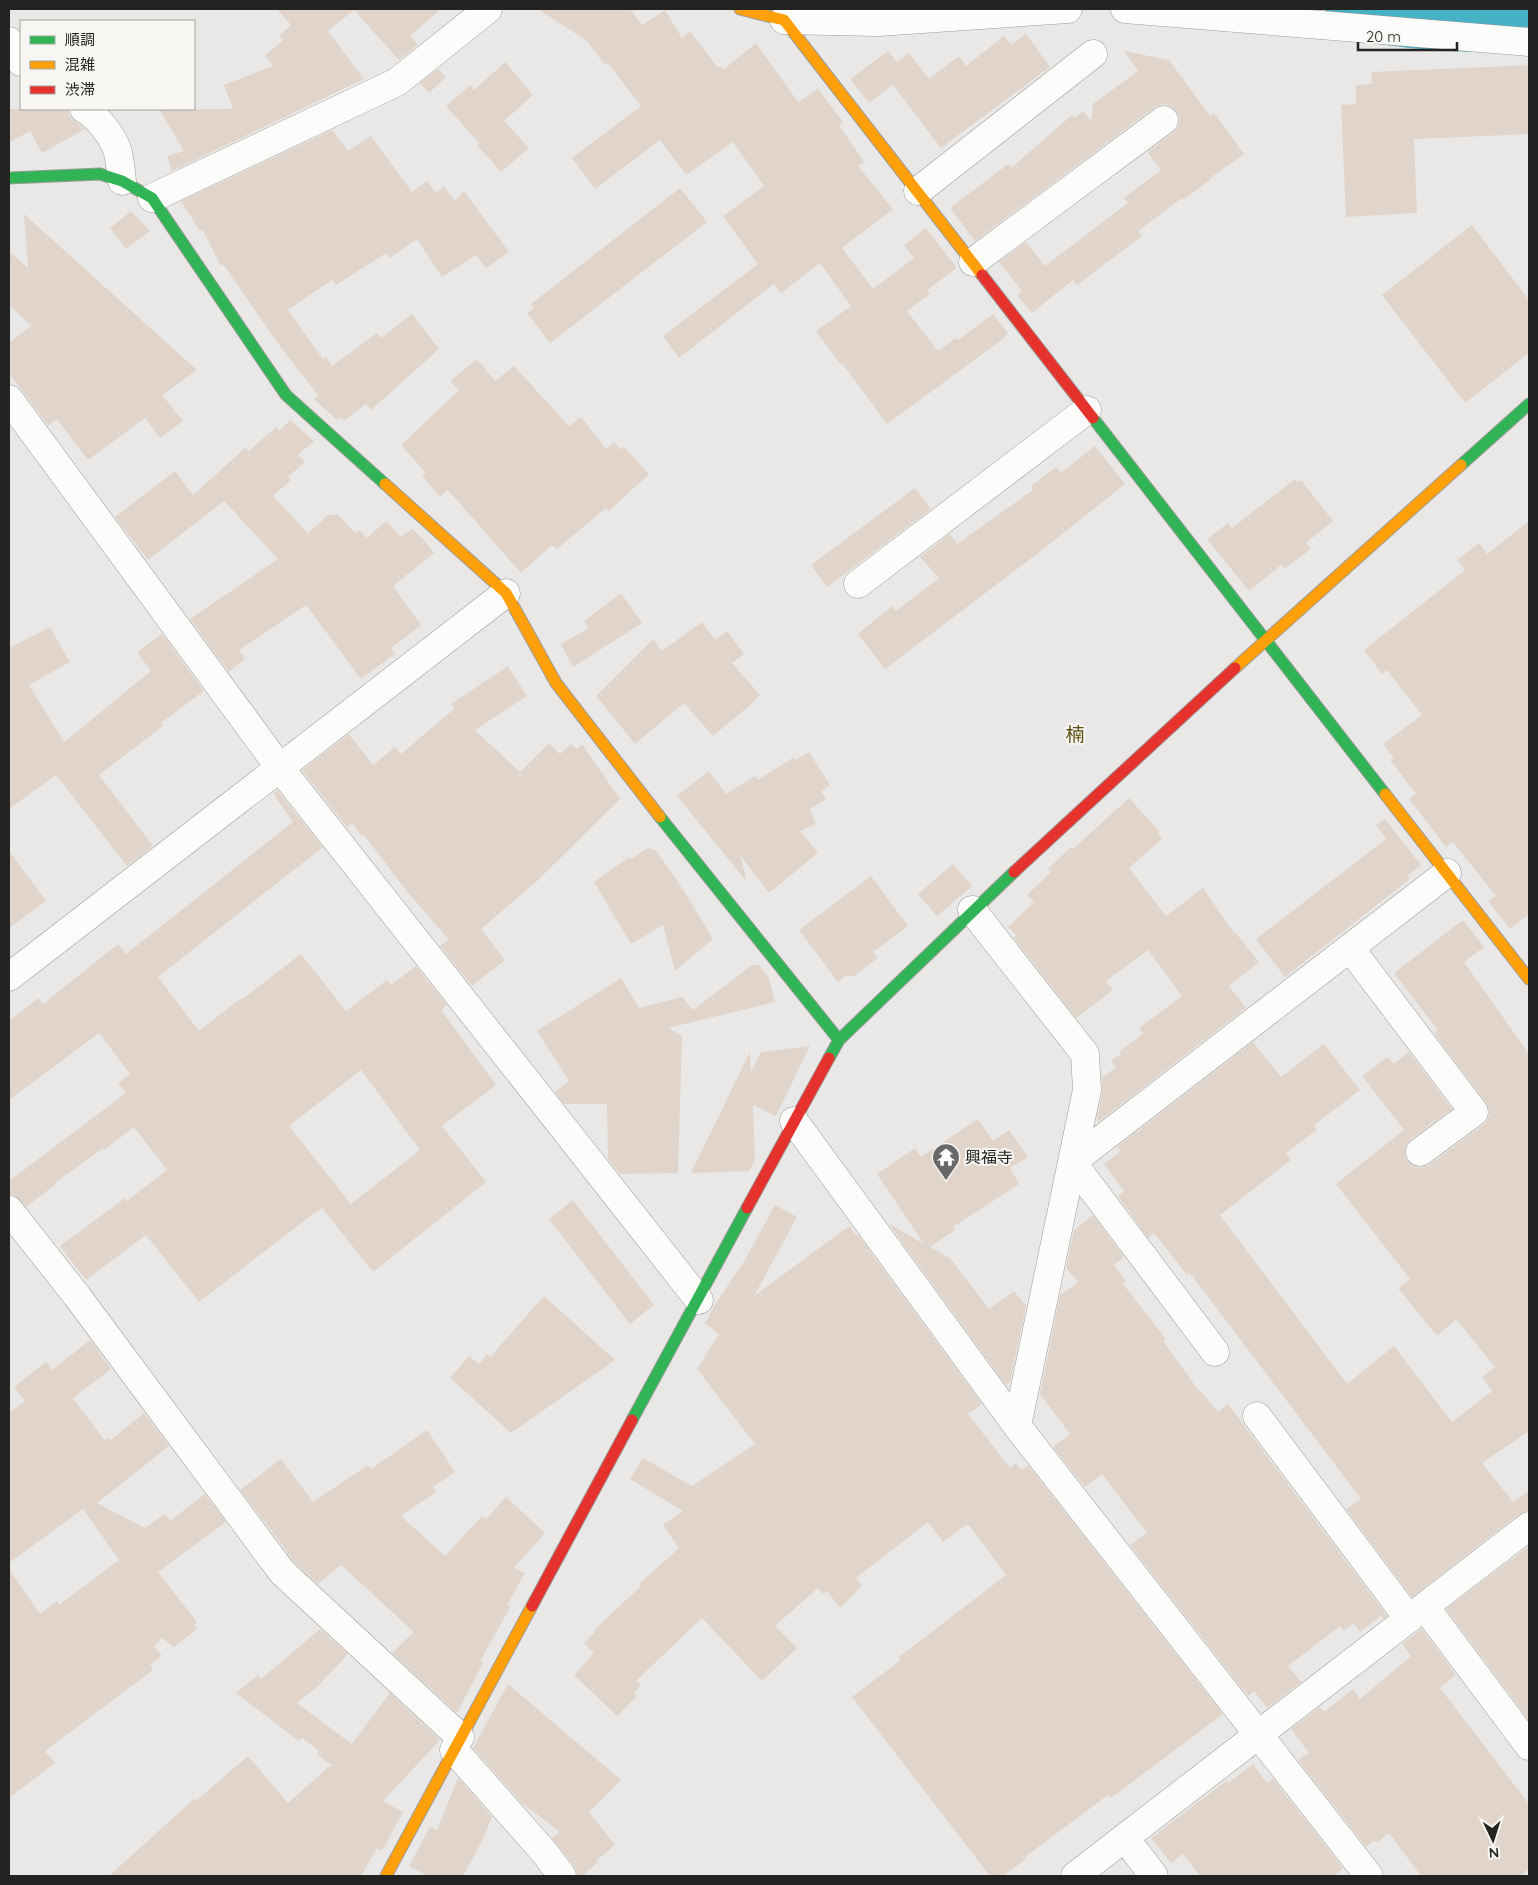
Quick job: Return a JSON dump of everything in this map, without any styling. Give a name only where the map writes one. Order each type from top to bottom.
[{"type":"street","points":[[152,198],[397,82],[488,9]]},
{"type":"street","points":[[740,9],[784,20],[878,22],[1068,9]]},
{"type":"street","points":[[1125,9],[1529,42]]},
{"type":"street","points":[[784,20],[1529,979]]},
{"type":"street","points":[[9,41],[20,60]]},
{"type":"street","points":[[918,191],[1094,54]]},
{"type":"street","points":[[86,110],[104,127],[118,150],[122,181]]},
{"type":"street","points":[[973,262],[1164,120]]},
{"type":"street","points":[[9,178],[100,174],[122,181],[152,198],[286,395],[506,593],[556,683],[608,752],[839,1040]]},
{"type":"street","points":[[9,399],[280,768],[699,1300]]},
{"type":"street","points":[[386,1876],[839,1040],[972,910],[1266,639],[1529,404]]},
{"type":"street","points":[[858,584],[1088,410]]},
{"type":"street","points":[[9,977],[506,593]]},
{"type":"street","points":[[1072,1162],[1447,873]]},
{"type":"street","points":[[972,910],[1085,1054],[1087,1090],[1017,1426]]},
{"type":"street","points":[[1350,948],[1474,1112],[1420,1152]]},
{"type":"street","points":[[794,1121],[1017,1426],[1368,1876]]},
{"type":"street","points":[[1072,1162],[1215,1352]]},
{"type":"street","points":[[9,1210],[77,1296],[282,1572],[457,1744],[562,1876]]},
{"type":"street","points":[[1257,1416],[1417,1613],[1529,1746]]},
{"type":"street","points":[[1075,1876],[1529,1526]]},
{"type":"street","points":[[1125,1838],[1154,1876]]},
{"type":"building","points":[[277,9],[441,9],[410,36],[418,45],[399,60],[354,10],[328,31],[364,79],[172,171],[167,156],[184,151],[160,110],[233,109],[224,85],[273,66],[265,56],[283,40],[279,36],[291,25]]},
{"type":"building","points":[[538,9],[630,9],[642,25],[665,10],[682,38],[690,31],[718,68],[720,66],[723,70],[756,43],[798,102],[818,89],[843,122],[839,125],[864,162],[858,166],[893,209],[842,248],[873,289],[914,258],[904,245],[926,228],[957,268],[927,290],[930,294],[907,311],[938,351],[956,338],[958,340],[993,314],[1008,333],[1003,339],[887,424],[816,331],[851,306],[820,263],[781,293],[774,284],[679,358],[663,336],[758,264],[723,216],[764,186],[733,142],[686,175],[660,140],[595,189],[572,158],[641,106],[608,63],[605,65],[587,41]]},
{"type":"building","points":[[1026,34],[1050,67],[941,148],[893,85],[869,103],[850,79],[888,51],[897,62],[909,53],[929,79],[959,56],[966,66],[1004,36],[1011,45]]},
{"type":"building","points":[[1124,51],[1169,60],[1210,116],[1214,113],[1244,154],[1138,231],[1142,236],[1077,285],[1073,280],[1032,313],[1017,295],[1022,291],[999,262],[1026,242],[1045,266],[1128,203],[1124,198],[1161,170],[1147,152],[1173,133],[1178,127],[1180,119],[1176,110],[1163,104],[1155,107],[975,241],[950,208],[1008,164],[1011,168],[1072,115],[1075,118],[1083,111],[1091,121],[1093,104],[1138,71]]},
{"type":"building","points":[[505,62],[533,95],[504,121],[529,148],[501,172],[477,145],[479,143],[446,106],[470,85],[474,90]]},
{"type":"building","points":[[1529,65],[1529,134],[1414,139],[1417,213],[1346,217],[1341,105],[1356,104],[1356,85],[1372,84],[1371,72]]},
{"type":"building","points":[[438,69],[446,77],[429,93],[420,83]]},
{"type":"building","points":[[9,109],[68,110],[70,117],[85,129],[42,153],[30,131],[9,143]]},
{"type":"building","points":[[332,130],[348,151],[371,136],[412,192],[427,181],[436,193],[444,186],[455,201],[464,191],[509,252],[486,268],[476,255],[442,277],[417,239],[390,258],[386,253],[336,285],[332,280],[288,310],[323,359],[326,357],[332,366],[377,333],[381,338],[412,314],[439,349],[371,410],[366,404],[344,421],[341,417],[337,420],[314,399],[318,395],[279,345],[223,264],[221,266],[202,229],[200,231],[181,201]]},
{"type":"building","points":[[680,188],[707,222],[550,343],[527,313],[534,308],[531,304]]},
{"type":"building","points":[[131,211],[150,231],[126,249],[110,228]]},
{"type":"building","points":[[24,214],[197,370],[162,395],[183,421],[160,438],[145,418],[88,460],[57,419],[48,425],[9,373],[9,343],[31,326],[9,305],[9,251],[28,268]]},
{"type":"building","points":[[1472,225],[1529,300],[1529,353],[1465,403],[1382,295]]},
{"type":"building","points":[[477,359],[495,381],[514,366],[569,426],[581,417],[606,449],[614,442],[621,450],[624,447],[649,474],[609,511],[606,508],[557,549],[552,545],[521,573],[448,490],[440,497],[422,476],[426,473],[401,445],[459,390],[450,381]]},
{"type":"building","points":[[290,420],[314,441],[298,455],[305,462],[288,477],[291,480],[273,496],[308,533],[328,515],[338,515],[355,533],[359,530],[367,538],[386,521],[401,537],[412,529],[434,553],[393,586],[421,625],[391,648],[395,654],[361,679],[306,605],[239,650],[245,659],[229,672],[190,619],[278,559],[224,501],[148,560],[115,517],[175,471],[193,495],[245,448],[249,451],[276,427],[279,431]]},
{"type":"building","points":[[1095,446],[1125,484],[1033,557],[885,669],[858,634],[892,606],[896,611],[939,578],[920,557],[950,534],[957,544],[1033,490],[1031,486],[1056,467],[1061,473]]},
{"type":"building","points":[[1295,479],[1298,482],[1301,480],[1333,521],[1306,543],[1311,549],[1284,569],[1281,565],[1249,591],[1207,539],[1228,523],[1232,528]]},
{"type":"building","points":[[915,488],[931,509],[827,587],[811,565]]},
{"type":"building","points":[[1529,521],[1529,914],[1510,929],[1488,901],[1496,896],[1453,842],[1446,847],[1409,799],[1416,794],[1390,760],[1394,758],[1383,744],[1422,715],[1387,670],[1382,674],[1364,650],[1465,570],[1457,560],[1479,543],[1487,554]]},
{"type":"building","points":[[621,593],[642,623],[573,667],[561,644],[589,628],[584,621]]},
{"type":"building","points":[[702,622],[715,640],[727,631],[744,654],[732,663],[760,695],[713,736],[684,703],[635,744],[596,696],[653,639],[662,651]]},
{"type":"building","points":[[50,627],[70,662],[29,685],[64,742],[151,671],[137,652],[162,634],[204,691],[161,723],[163,726],[99,775],[153,846],[127,866],[56,775],[9,809],[9,648]]},
{"type":"building","points":[[508,666],[527,696],[475,730],[520,772],[549,743],[560,754],[571,744],[576,749],[582,744],[620,799],[535,883],[481,929],[505,960],[472,986],[440,946],[449,940],[406,890],[364,835],[362,837],[352,823],[347,827],[302,770],[349,734],[373,765],[395,747],[401,754],[454,709],[451,704]]},
{"type":"building","points":[[809,752],[830,785],[821,792],[826,799],[810,809],[816,824],[800,831],[818,853],[769,893],[740,855],[747,882],[677,796],[709,771],[726,794],[755,776],[758,780],[794,757],[796,760]]},
{"type":"building","points":[[277,790],[323,847],[158,977],[199,1031],[301,954],[346,1011],[387,980],[391,985],[416,966],[447,1005],[441,1010],[496,1085],[442,1126],[486,1182],[373,1272],[322,1208],[199,1302],[146,1235],[86,1280],[60,1246],[125,1198],[127,1201],[167,1170],[134,1127],[55,1183],[26,1207],[15,1196],[10,1195],[9,1181],[126,1093],[118,1083],[130,1074],[99,1033],[9,1100],[9,1021],[38,998],[43,1004],[118,944],[126,954],[293,822],[273,793]],"holes":[[[361,1070],[420,1150],[351,1204],[289,1126]]]},
{"type":"building","points":[[1129,798],[1160,832],[1158,834],[1162,839],[1129,868],[1166,916],[1203,888],[1234,933],[1259,962],[1229,986],[1246,1008],[1098,1122],[1102,1078],[1116,1067],[1111,1061],[1121,1054],[1120,1051],[1143,1034],[1139,1028],[1182,996],[1148,950],[1106,981],[1113,990],[1076,1018],[1014,938],[1016,935],[1008,927],[1034,902],[1027,895],[1051,872],[1048,869]]},
{"type":"building","points":[[1385,819],[1421,865],[1407,876],[1410,879],[1285,977],[1256,939],[1386,839],[1376,825]]},
{"type":"building","points":[[649,847],[652,850],[655,849],[684,891],[713,939],[675,971],[663,925],[631,944],[594,882],[629,857],[631,859]]},
{"type":"building","points":[[9,851],[46,901],[9,928]]},
{"type":"building","points":[[953,864],[972,886],[937,916],[918,894]]},
{"type":"building","points":[[871,876],[908,926],[873,952],[878,958],[854,976],[845,976],[838,982],[799,930]]},
{"type":"building","points":[[1463,920],[1484,947],[1464,962],[1529,1054],[1529,1431],[1482,1463],[1513,1502],[1529,1491],[1529,1511],[1519,1514],[1412,1597],[1346,1509],[1361,1499],[1190,1273],[1187,1275],[1154,1233],[1148,1238],[1118,1196],[1124,1191],[1104,1164],[1121,1151],[1117,1147],[1253,1042],[1281,1077],[1324,1044],[1360,1090],[1314,1125],[1317,1130],[1286,1153],[1291,1160],[1220,1215],[1347,1384],[1394,1346],[1452,1422],[1492,1391],[1482,1377],[1495,1367],[1456,1319],[1437,1336],[1398,1288],[1410,1279],[1336,1184],[1404,1130],[1362,1076],[1388,1057],[1394,1064],[1409,1052],[1452,1109],[1411,1139],[1406,1145],[1405,1154],[1407,1161],[1413,1166],[1421,1168],[1429,1165],[1483,1125],[1488,1119],[1490,1111],[1486,1103],[1434,1033],[1438,1030],[1394,973]]},
{"type":"building","points":[[752,965],[759,965],[769,978],[775,1002],[668,1028],[682,1036],[678,1173],[620,1174],[608,1159],[607,1104],[564,1104],[555,1092],[569,1081],[537,1031],[621,978],[639,1008],[682,997],[693,1010]]},
{"type":"building","points":[[810,1046],[776,1116],[753,1105],[755,1160],[749,1171],[691,1173],[750,1052],[751,1071],[761,1052]]},
{"type":"building","points":[[978,1119],[993,1141],[1009,1130],[1028,1157],[1010,1168],[1019,1184],[953,1227],[955,1230],[930,1247],[950,1258],[989,1309],[1014,1291],[1026,1306],[1010,1382],[1006,1385],[888,1223],[924,1244],[877,1174],[915,1148],[921,1157]]},
{"type":"building","points":[[573,1200],[654,1305],[630,1324],[549,1219]]},
{"type":"building","points":[[775,1205],[797,1217],[754,1296],[849,1226],[858,1235],[982,1404],[968,1414],[1010,1468],[1016,1463],[1021,1470],[1028,1465],[1223,1714],[1111,1798],[1108,1795],[1025,1857],[1026,1859],[1003,1876],[990,1876],[852,1697],[901,1660],[899,1657],[1006,1575],[969,1525],[966,1525],[943,1542],[928,1522],[856,1578],[862,1586],[840,1608],[827,1591],[823,1594],[818,1588],[775,1626],[797,1648],[762,1681],[702,1618],[637,1680],[641,1685],[634,1693],[637,1696],[617,1716],[574,1675],[594,1653],[584,1643],[595,1632],[594,1630],[641,1586],[639,1584],[679,1548],[663,1525],[683,1511],[630,1479],[643,1458],[692,1486],[755,1444],[697,1369],[719,1334],[705,1323],[745,1260]]},
{"type":"building","points":[[1093,1215],[1124,1257],[1114,1265],[1126,1281],[1123,1284],[1166,1339],[1163,1341],[1199,1391],[1218,1412],[1228,1404],[1387,1616],[1383,1619],[1381,1616],[1360,1632],[1354,1623],[1344,1631],[1340,1626],[1288,1666],[1301,1682],[1267,1708],[1254,1691],[1248,1696],[1130,1545],[1147,1533],[1102,1474],[1085,1487],[1053,1447],[1070,1434],[1040,1394],[1060,1295],[1078,1282],[1066,1268],[1074,1230]]},
{"type":"building","points":[[544,1296],[615,1360],[511,1433],[450,1378],[469,1356],[479,1364],[487,1354],[490,1357]]},
{"type":"building","points":[[90,1340],[111,1369],[73,1398],[105,1441],[109,1438],[111,1440],[144,1413],[169,1446],[97,1503],[145,1528],[165,1514],[170,1521],[205,1494],[226,1522],[158,1572],[197,1622],[194,1625],[197,1629],[174,1647],[162,1638],[154,1646],[162,1656],[150,1665],[153,1670],[45,1751],[55,1763],[9,1798],[9,1569],[40,1614],[57,1601],[59,1605],[119,1560],[83,1509],[9,1563],[9,1413],[25,1401],[14,1387],[46,1362],[52,1370]]},
{"type":"building","points":[[427,1430],[455,1472],[433,1487],[436,1492],[401,1516],[445,1556],[482,1516],[486,1519],[506,1497],[545,1533],[514,1568],[525,1573],[507,1605],[511,1606],[480,1661],[483,1663],[457,1713],[392,1653],[414,1632],[341,1565],[318,1584],[294,1562],[240,1490],[281,1459],[313,1502],[368,1465],[371,1469]]},
{"type":"building","points":[[1529,1546],[1529,1720],[1446,1609]]},
{"type":"building","points":[[320,1629],[348,1654],[319,1685],[297,1703],[352,1744],[390,1693],[440,1740],[383,1801],[403,1812],[382,1851],[377,1848],[361,1876],[109,1876],[194,1799],[196,1801],[248,1756],[288,1803],[331,1765],[317,1754],[319,1751],[302,1738],[299,1741],[236,1693],[258,1675],[261,1679]]},
{"type":"building","points":[[1422,1629],[1456,1675],[1440,1688],[1529,1804],[1529,1869],[1520,1876],[1421,1876],[1389,1833],[1377,1843],[1374,1840],[1366,1847],[1298,1760],[1309,1753],[1291,1729],[1320,1707],[1324,1712],[1353,1689],[1360,1699],[1411,1656],[1402,1644]]},
{"type":"building","points":[[508,1684],[621,1780],[589,1812],[615,1845],[582,1876],[577,1876],[575,1867],[552,1838],[560,1832],[522,1803],[473,1748]]},
{"type":"building","points":[[1253,1764],[1267,1783],[1273,1779],[1343,1868],[1334,1876],[1200,1876],[1183,1854],[1171,1863],[1151,1838],[1226,1781],[1228,1783]]},
{"type":"building","points":[[458,1778],[492,1817],[482,1841],[463,1876],[428,1876],[409,1866],[430,1827],[437,1830]]},
{"type":"waterway","points":[[1355,9],[1420,19],[1529,23]]},
{"type":"traffic: fast","points":[[9,178],[100,174],[122,181],[152,198],[286,395],[385,484]]},
{"type":"traffic: fast","points":[[1461,465],[1529,404]]},
{"type":"traffic: fast","points":[[1093,418],[1385,794]]},
{"type":"traffic: fast","points":[[660,817],[839,1040]]},
{"type":"traffic: fast","points":[[829,1058],[839,1040],[1014,872]]},
{"type":"traffic: fast","points":[[632,1420],[747,1208]]},
{"type":"traffic: slow","points":[[740,9],[784,20],[982,275]]},
{"type":"traffic: slow","points":[[1235,668],[1461,465]]},
{"type":"traffic: slow","points":[[385,484],[506,593],[556,683],[660,817]]},
{"type":"traffic: slow","points":[[1385,794],[1529,979]]},
{"type":"traffic: slow","points":[[386,1876],[532,1606]]},
{"type":"traffic: jam","points":[[982,275],[1093,418]]},
{"type":"traffic: jam","points":[[1014,872],[1235,668]]},
{"type":"traffic: jam","points":[[747,1208],[829,1058]]},
{"type":"traffic: jam","points":[[532,1606],[632,1420]]},
{"type":"place","name":"興福寺","points":[[946,1181]]},
{"type":"district","name":"楠","points":[[1075,734]]}]
